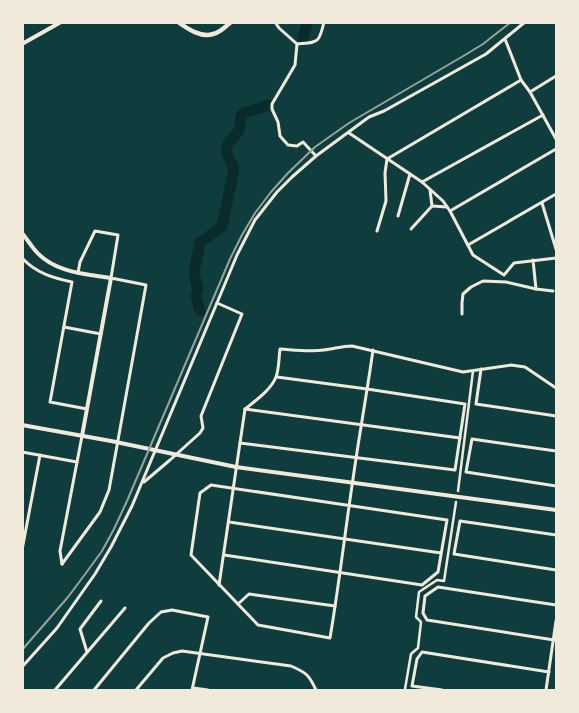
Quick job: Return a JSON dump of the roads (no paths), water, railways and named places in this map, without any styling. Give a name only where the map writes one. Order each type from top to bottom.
[{"type":"main road","points":[[178,22],[189,30],[200,34],[213,34],[231,22]]},
{"type":"street","points":[[22,44],[61,22]]},
{"type":"street","points":[[276,22],[279,28],[297,44],[315,42],[320,38],[324,22]]},
{"type":"street","points":[[22,667],[57,628],[95,574],[111,547],[132,506],[237,256],[255,220],[277,192],[316,156],[370,117],[486,54],[525,22]]},
{"type":"street","points":[[505,39],[521,80],[530,92],[556,139]]},
{"type":"street","points":[[297,44],[295,65],[272,104],[272,109],[278,122],[280,136],[284,141],[288,145],[297,146],[303,142],[316,156]]},
{"type":"street","points":[[530,92],[556,76]]},
{"type":"street","points":[[387,159],[521,80]]},
{"type":"street","points":[[422,182],[543,115]]},
{"type":"street","points":[[349,133],[430,189],[443,201],[473,255],[504,275],[514,263],[556,258]]},
{"type":"street","points":[[432,206],[448,209],[556,149]]},
{"type":"street","points":[[377,230],[386,201],[385,173],[387,159]]},
{"type":"street","points":[[398,216],[410,174]]},
{"type":"street","points":[[411,229],[432,206],[430,189]]},
{"type":"street","points":[[468,245],[556,194]]},
{"type":"street","points":[[542,203],[556,249]]},
{"type":"street","points":[[22,233],[35,251],[50,263],[78,273],[111,278],[146,285],[109,490],[100,512],[62,564],[60,551],[101,334],[111,278],[118,235],[94,231],[80,262],[78,273]]},
{"type":"street","points":[[23,260],[36,270],[53,278],[72,282],[50,402],[87,408]]},
{"type":"street","points":[[534,260],[536,289]]},
{"type":"street","points":[[462,314],[463,294],[471,287],[483,281],[506,282],[553,291]]},
{"type":"street","points":[[142,483],[200,434],[203,428],[201,416],[242,314],[217,303]]},
{"type":"street","points":[[64,327],[101,334]]},
{"type":"street","points":[[219,585],[245,409],[260,398],[277,377],[280,349],[313,351],[352,346],[464,372],[511,365],[525,367],[556,388]]},
{"type":"street","points":[[224,555],[340,573],[422,585],[438,572],[447,520],[350,506],[211,485],[200,493],[191,555],[258,625],[330,638],[340,573],[350,506],[356,457],[373,350]]},
{"type":"street","points":[[481,369],[476,404],[556,416]]},
{"type":"street","points":[[458,491],[473,371]]},
{"type":"street","points":[[240,444],[455,470],[465,404],[367,388],[277,377]]},
{"type":"street","points":[[245,409],[460,438]]},
{"type":"street","points":[[22,424],[236,467],[556,510]]},
{"type":"street","points":[[556,451],[472,439],[466,472],[556,486]]},
{"type":"street","points":[[22,452],[77,462]]},
{"type":"street","points":[[22,550],[40,455]]},
{"type":"street","points":[[406,689],[411,654],[418,648],[421,622],[416,617],[419,592],[436,580],[444,581],[456,502]]},
{"type":"street","points":[[556,536],[460,521],[454,554],[556,570]]},
{"type":"street","points":[[229,522],[442,553]]},
{"type":"street","points":[[554,640],[426,620],[423,613],[425,596],[438,587],[556,606]]},
{"type":"street","points":[[238,604],[249,594],[335,606]]},
{"type":"street","points":[[87,652],[80,629],[101,601]]},
{"type":"street","points":[[55,690],[125,608]]},
{"type":"street","points":[[94,690],[149,623],[161,612],[172,610],[208,617],[192,689],[208,690]]},
{"type":"street","points":[[546,690],[556,621]]},
{"type":"street","points":[[136,690],[163,658],[182,651],[291,666],[304,672],[312,681],[316,690]]},
{"type":"street","points":[[442,690],[412,686],[417,659],[422,652],[549,672]]},
{"type":"waterway","points":[[303,39],[307,22]]},
{"type":"waterway","points":[[200,311],[196,296],[198,289],[194,273],[200,243],[222,226],[234,169],[226,152],[227,145],[239,131],[241,116],[244,113],[268,105]]},
{"type":"railway","points":[[22,650],[68,597],[102,551],[114,529],[230,259],[255,213],[271,192],[315,147],[349,123],[483,44],[511,22]]}]
